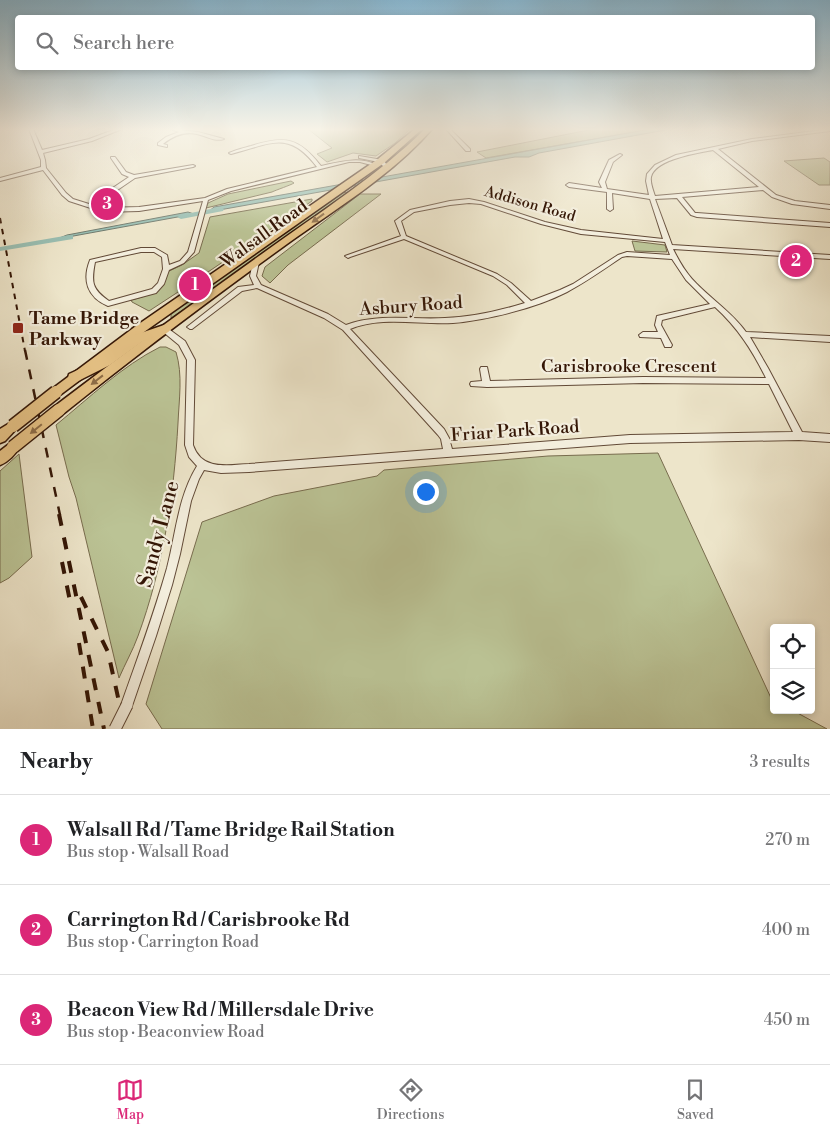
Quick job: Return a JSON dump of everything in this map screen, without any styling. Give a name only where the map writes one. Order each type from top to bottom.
[{"type":"highway","points":[[150,322],[164,329]]},
{"type":"highway","points":[[74,378],[106,362],[140,336],[148,332],[164,329]]},
{"type":"main road","name":"Walsall Road","points":[[0,459],[59,410],[164,329],[373,177],[381,164]]},
{"type":"main road","name":"Walsall Road","points":[[0,437],[74,378],[150,322],[356,179],[381,164]]},
{"type":"street","points":[[43,163],[44,168],[71,200],[103,210],[139,209],[206,199],[229,190],[341,163]]},
{"type":"street","points":[[117,163],[124,173],[133,177]]},
{"type":"street","points":[[317,163],[320,168]]},
{"type":"street","points":[[374,163],[381,164]]},
{"type":"street","points":[[610,163],[602,182],[607,190],[610,209]]},
{"type":"street","points":[[663,163],[649,174],[648,181],[652,197],[675,257],[688,278],[744,334],[799,436]]},
{"type":"street","points":[[732,163],[774,196],[787,201],[830,207]]},
{"type":"street","points":[[90,206],[133,177],[193,166]]},
{"type":"street","points":[[0,180],[44,168]]},
{"type":"street","points":[[570,185],[652,197],[763,188]]},
{"type":"street","points":[[678,196],[693,214],[697,215],[830,226]]},
{"type":"street","points":[[166,269],[164,256],[156,250],[141,250],[92,261],[88,279],[92,293],[108,304],[154,291],[161,284],[166,269],[182,262],[191,252],[206,199]]},
{"type":"street","name":"Addison Road","points":[[404,236],[398,221],[412,211],[470,201],[482,202],[581,232],[670,244]]},
{"type":"street","points":[[348,256],[404,236],[495,275],[509,284],[529,303]]},
{"type":"street","points":[[670,244],[830,257]]},
{"type":"street","name":"Asbury Road","points":[[345,328],[361,321],[458,320],[504,311],[575,286],[620,256],[628,254],[675,257]]},
{"type":"street","points":[[256,262],[253,276],[258,286]]},
{"type":"street","points":[[190,327],[195,320],[240,289],[258,286],[326,316],[345,328],[441,432],[445,438],[448,452]]},
{"type":"street","points":[[668,345],[658,325],[659,318],[715,305]]},
{"type":"street","name":"Sandy Lane","points":[[115,729],[152,636],[172,567],[188,491],[202,465],[194,461],[191,454],[190,360],[182,343],[164,329]]},
{"type":"street","points":[[744,334],[830,339]]},
{"type":"street","points":[[642,335],[663,335]]},
{"type":"street","points":[[484,369],[487,384]]},
{"type":"street","name":"Carisbrooke Crescent","points":[[474,384],[643,380],[771,382]]},
{"type":"street","name":"Friar Park Road","points":[[202,465],[220,468],[248,468],[630,439],[799,436],[830,438]]},
{"type":"green space","points":[[787,163],[830,163],[830,185],[819,185]]},
{"type":"green space","points":[[291,181],[294,183],[272,192],[206,208],[208,203],[228,194]]},
{"type":"green space","points":[[350,192],[171,318],[171,311],[340,193]]},
{"type":"green space","points":[[360,194],[381,194],[288,265],[270,283],[262,276],[265,267]]},
{"type":"green space","points":[[312,199],[312,201],[149,311],[132,302],[131,300],[155,291],[163,283],[167,272],[182,265],[199,253],[210,217]]},
{"type":"green space","points":[[632,241],[665,245],[667,252],[635,251]]},
{"type":"green space","points":[[160,347],[166,347],[176,352],[180,378],[174,477],[161,558],[147,610],[134,646],[119,678],[76,498],[56,425],[132,363]]},
{"type":"green space","points":[[658,453],[770,696],[770,714],[799,714],[827,729],[162,729],[146,704],[202,522],[274,496],[377,476],[384,470],[548,456]]},
{"type":"green space","points":[[19,454],[32,557],[9,578],[0,583],[0,471]]},
{"type":"water","points":[[460,163],[481,163],[208,212],[214,207]]},
{"type":"water","points":[[188,212],[194,214],[57,239],[67,235]]},
{"type":"waterway","points":[[181,217],[220,209]]},
{"type":"waterway","points":[[0,249],[70,237]]},
{"type":"railway","points":[[0,218],[25,351]]},
{"type":"railway","points":[[25,350],[60,515]]},
{"type":"railway","points":[[59,514],[104,729]]},
{"type":"railway","points":[[62,562],[70,601]]},
{"type":"railway","points":[[81,597],[108,652],[125,729]]},
{"type":"railway","points":[[79,643],[93,729]]},
{"type":"place","name":"Beacon View Rd / Millersdale Drive","points":[[107,204]]},
{"type":"place","name":"Carrington Rd / Carisbrooke Rd","points":[[796,261]]},
{"type":"place","name":"Walsall Rd / Tame Bridge Rail Station","points":[[195,285]]},
{"type":"place","name":"Tame Bridge Parkway","points":[[18,328]]}]
